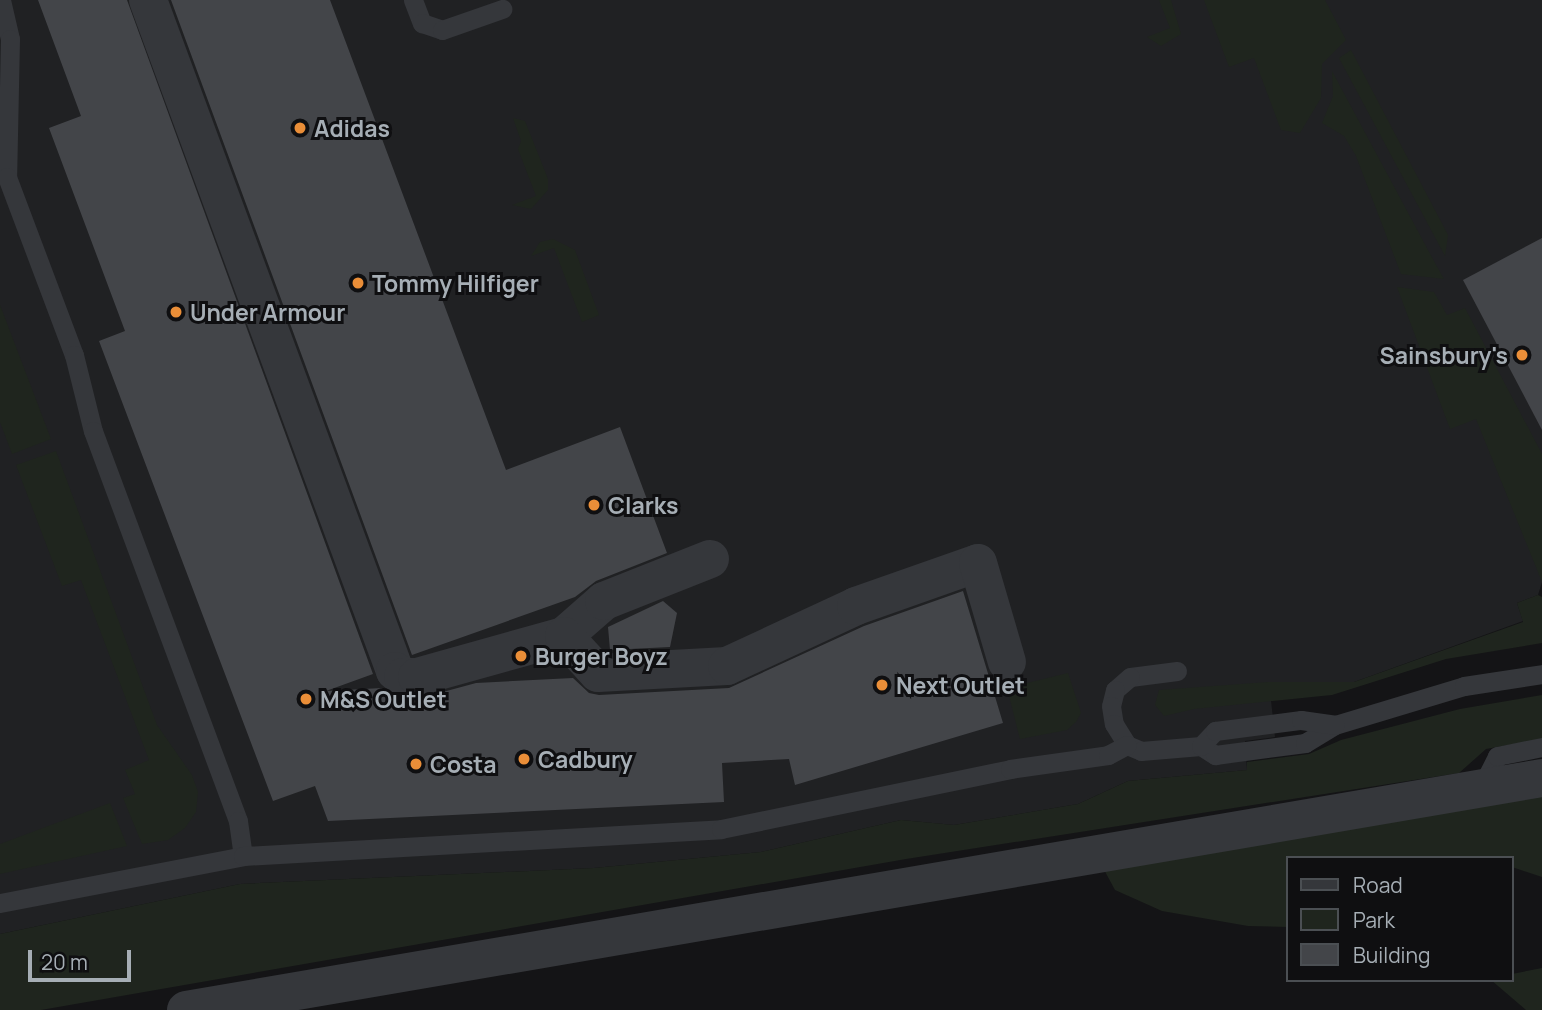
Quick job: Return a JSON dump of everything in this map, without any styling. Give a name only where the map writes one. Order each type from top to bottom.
[{"type":"street","points":[[148,0],[395,671],[403,677],[417,677],[564,636],[604,601],[710,559]]},
{"type":"street","points":[[564,636],[598,673],[727,666],[856,606],[978,563],[1007,662]]},
{"type":"street","points":[[186,1010],[1542,778]]},
{"type":"lane","points":[[1,0],[10,39],[7,177],[74,355],[93,432],[238,821],[243,856]]},
{"type":"lane","points":[[413,0],[422,23],[442,30],[502,9]]},
{"type":"lane","points":[[1177,671],[1130,677],[1115,690],[1111,706],[1114,723],[1127,746],[1141,751],[1201,746],[1215,755],[1293,745],[1335,725],[1464,686],[1542,674]]},
{"type":"lane","points":[[0,903],[243,856],[722,829],[1010,769],[1108,755],[1127,746]]},
{"type":"lane","points":[[1481,788],[1497,756],[1542,747]]},
{"type":"shaded area","points":[[0,0],[1542,0],[1542,582],[1538,595],[1517,603],[1523,621],[1354,682],[1269,682],[1275,737],[1245,741],[1247,770],[1128,781],[1078,804],[954,825],[901,820],[761,852],[594,868],[240,884],[0,934]]},
{"type":"green space","points":[[1159,0],[1171,0],[1181,34],[1161,46],[1147,37],[1170,28]]},
{"type":"green space","points":[[1204,0],[1325,0],[1346,40],[1322,64],[1321,98],[1300,133],[1281,130],[1254,58],[1229,67]]},
{"type":"green space","points":[[1351,50],[1448,235],[1445,256],[1339,58]]},
{"type":"green space","points":[[1332,71],[1444,279],[1401,274],[1356,156],[1344,136],[1322,123],[1333,96]]},
{"type":"green space","points":[[513,118],[525,121],[548,179],[548,190],[531,209],[512,205],[536,196],[518,149],[521,141]]},
{"type":"green space","points":[[553,239],[575,250],[599,315],[582,322],[554,248],[531,256],[540,242]]},
{"type":"green space","points":[[1397,287],[1434,292],[1447,315],[1465,308],[1542,454],[1542,582],[1476,419],[1450,429]]},
{"type":"green space","points":[[0,305],[51,439],[12,454],[0,422]]},
{"type":"green space","points":[[56,451],[157,725],[192,775],[198,792],[196,812],[185,828],[168,840],[142,844],[123,798],[135,794],[125,770],[149,760],[81,580],[62,586],[16,465]]},
{"type":"green space","points":[[1538,595],[1542,597],[1542,643],[1446,659],[1332,695],[1194,709],[1164,716],[1155,705],[1159,690],[1268,682],[1354,682],[1523,622],[1517,603]]},
{"type":"green space","points":[[1068,673],[1081,713],[1076,722],[1067,730],[1020,739],[1007,688]]},
{"type":"green space","points":[[1542,695],[1542,739],[1486,749],[1459,773],[906,859],[41,1010],[0,1010],[0,934],[240,884],[594,868],[761,852],[901,820],[954,825],[1078,804],[1128,781],[1247,770],[1247,762],[1309,754],[1341,740],[1460,709]]},
{"type":"green space","points":[[1542,795],[1542,877],[1514,868],[1514,856],[1286,856],[1286,927],[1248,926],[1162,911],[1115,890],[1102,866]]},
{"type":"green space","points":[[110,803],[127,846],[0,874],[0,844]]},
{"type":"green space","points":[[1542,968],[1542,1010],[1526,1010],[1493,982],[1514,982],[1514,974]]},
{"type":"building","points":[[38,0],[127,0],[373,674],[326,691],[382,688],[402,699],[417,699],[476,683],[573,678],[589,693],[599,695],[729,688],[864,626],[963,591],[1003,723],[795,785],[789,759],[722,763],[724,802],[328,821],[315,786],[273,801],[99,341],[125,331],[49,128],[81,116]]},
{"type":"building","points":[[171,0],[330,0],[506,470],[620,427],[667,553],[596,581],[575,597],[412,655]]},
{"type":"building","name":"Sainsbury's","points":[[1542,238],[1542,430],[1463,280]]},
{"type":"building","points":[[663,601],[677,613],[670,647],[610,650],[608,627]]},
{"type":"place","name":"Adidas","points":[[300,128]]},
{"type":"place","name":"Tommy Hilfiger","points":[[358,283]]},
{"type":"place","name":"Under Armour","points":[[176,312]]},
{"type":"place","name":"Sainsbury's","points":[[1522,355]]},
{"type":"place","name":"Clarks","points":[[594,505]]},
{"type":"place","name":"Burger Boyz","points":[[521,656]]},
{"type":"place","name":"Next Outlet","points":[[882,685]]},
{"type":"place","name":"M&S Outlet","points":[[306,699]]},
{"type":"place","name":"Cadbury","points":[[524,759]]},
{"type":"place","name":"Costa","points":[[416,764]]}]
